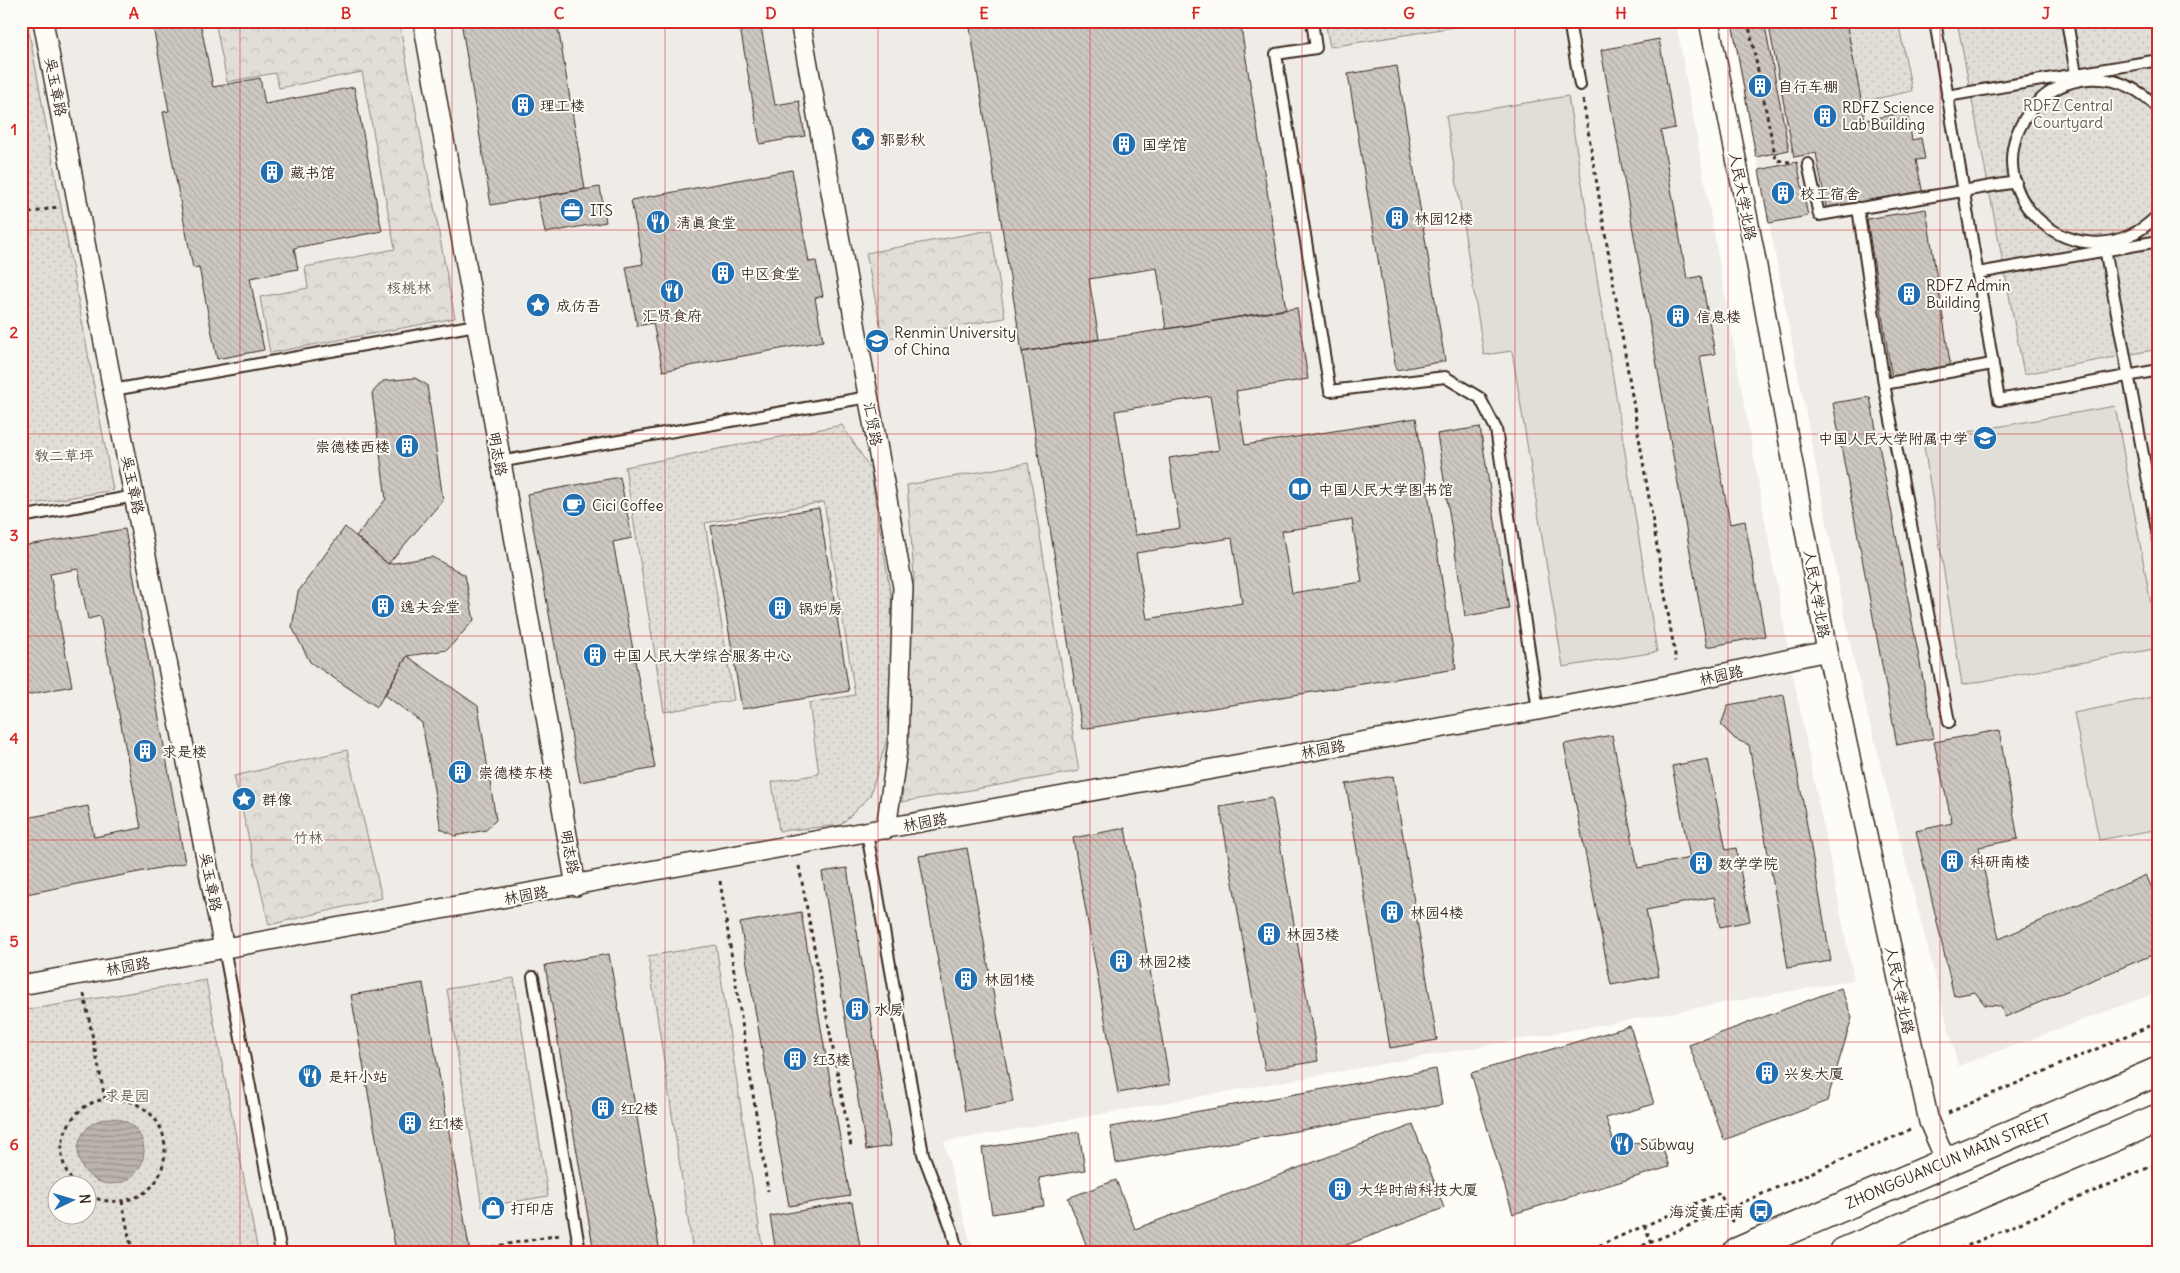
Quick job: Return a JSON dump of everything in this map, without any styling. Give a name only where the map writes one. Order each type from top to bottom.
[{"type":"main road","name":"ZHONGGUANCUN MAIN STREET","points":[[1737,1252],[2159,1071]]},
{"type":"main road","points":[[1844,1252],[2158,1119]]},
{"type":"street","name":"吴玉章路","points":[[44,21],[113,390],[224,948]]},
{"type":"street","name":"明志路","points":[[423,21],[499,462],[576,886]]},
{"type":"street","name":"汇贤路","points":[[800,21],[903,587],[898,743],[886,829]]},
{"type":"street","name":"人民大学北路","points":[[1709,21],[1754,250],[1827,651],[1929,1122],[1946,1161]]},
{"type":"street","name":"林园路","points":[[21,985],[576,886],[1538,710],[1680,683],[1827,651]]},
{"type":"lane","points":[[1312,21],[1316,48],[1276,54],[1330,391],[1445,376],[1480,398],[1496,429],[1538,710]]},
{"type":"lane","points":[[1570,21],[1580,85]]},
{"type":"lane","points":[[1935,21],[1999,400],[2159,370]]},
{"type":"lane","points":[[2067,21],[2077,77]]},
{"type":"lane","points":[[1947,96],[2077,77],[2159,60]]},
{"type":"lane","points":[[2159,109],[2137,90],[2122,83],[2107,79],[2077,77],[2046,95],[2024,119],[2014,150],[2013,166],[2016,182],[2028,209],[2048,229],[2075,241],[2105,247],[2134,234],[2159,214]]},
{"type":"lane","points":[[1808,164],[1819,215],[2016,182]]},
{"type":"lane","points":[[1858,208],[1884,384],[1949,722]]},
{"type":"lane","points":[[1978,273],[2105,247],[2159,241]]},
{"type":"lane","points":[[2105,247],[2159,541]]},
{"type":"lane","points":[[113,390],[476,325]]},
{"type":"lane","points":[[1884,384],[1992,364]]},
{"type":"lane","points":[[499,462],[868,397]]},
{"type":"lane","points":[[21,517],[135,496]]},
{"type":"lane","points":[[867,833],[923,1154],[952,1230],[957,1252]]},
{"type":"lane","points":[[224,948],[282,1252]]},
{"type":"lane","points":[[532,976],[580,1252]]},
{"type":"path","points":[[1748,21],[1776,160],[1808,164]]},
{"type":"path","points":[[1580,85],[1680,683]]},
{"type":"path","points":[[21,214],[77,204]]},
{"type":"path","points":[[795,846],[851,1146]]},
{"type":"path","points":[[717,860],[768,1191]]},
{"type":"path","points":[[80,974],[105,1099]]},
{"type":"path","points":[[1628,1252],[2159,1022]]},
{"type":"path","points":[[69,1176],[62,1160],[62,1146],[65,1132],[72,1119],[82,1108],[105,1099],[122,1098],[136,1103],[147,1110],[162,1131],[165,1144],[162,1170],[155,1181],[135,1198],[109,1202],[98,1198]]},
{"type":"path","points":[[1953,1252],[2159,1163]]},
{"type":"path","points":[[1584,1252],[1720,1193],[1733,1224]]},
{"type":"path","points":[[122,1201],[132,1252]]},
{"type":"path","points":[[1644,1225],[1656,1252]]},
{"type":"path","points":[[479,1252],[479,1249],[577,1231]]},
{"type":"shaded area","name":"Renmin University of China","points":[[21,21],[1676,21],[1790,660],[1854,980],[944,1142],[973,1252],[21,1252]]},
{"type":"shaded area","name":"中国人民大学附属中学","points":[[1730,21],[2159,21],[2159,992],[1958,1066],[1852,653]]},
{"type":"shaded area","points":[[111,1118],[124,1121],[134,1128],[141,1138],[144,1151],[141,1164],[134,1174],[124,1181],[111,1184],[98,1181],[98,1176],[88,1174],[81,1164],[78,1151],[81,1138],[88,1128],[98,1121]]},
{"type":"green space","name":"教二草坪","points":[[21,21],[27,21],[113,490],[21,506]]},
{"type":"green space","name":"核桃林","points":[[215,21],[399,21],[455,318],[270,353],[260,297],[308,288],[305,267],[395,249],[362,72],[279,88],[275,73],[227,82]]},
{"type":"green space","points":[[1325,21],[1491,21],[1330,47]]},
{"type":"green space","points":[[1874,21],[1898,21],[1912,91],[1861,102],[1847,27]]},
{"type":"green space","name":"RDFZ Central Courtyard","points":[[1957,21],[2159,21],[2159,349],[2024,374]]},
{"type":"green space","points":[[1568,96],[1657,652],[1563,667],[1512,351],[1484,355],[1446,116]]},
{"type":"green space","points":[[991,230],[1005,318],[883,339],[866,253]]},
{"type":"green space","points":[[2115,406],[2159,648],[1962,685],[1923,440]]},
{"type":"green space","points":[[842,425],[870,468],[891,596],[893,719],[870,796],[841,825],[779,831],[772,782],[819,774],[809,703],[855,695],[824,502],[705,523],[734,700],[664,712],[625,467]]},
{"type":"green space","points":[[1028,463],[1079,771],[902,802],[914,576],[907,485]]},
{"type":"green space","points":[[2153,697],[2159,726],[2159,829],[2099,840],[2074,713]]},
{"type":"green space","name":"竹林","points":[[347,750],[382,898],[269,925],[234,776]]},
{"type":"green space","points":[[716,945],[763,1252],[693,1252],[648,956]]},
{"type":"green space","points":[[514,978],[548,1196],[482,1207],[447,989]]},
{"type":"green space","name":"求是园","points":[[206,980],[258,1252],[21,1252],[21,1011]]},
{"type":"building","name":"藏书馆","points":[[152,21],[200,21],[213,87],[260,78],[265,104],[354,87],[382,231],[294,248],[298,269],[250,278],[264,350],[217,359],[199,267],[193,268],[163,112],[169,111]]},
{"type":"building","name":"理工楼","points":[[461,21],[557,21],[585,189],[491,205]]},
{"type":"building","points":[[739,21],[760,21],[775,105],[799,101],[805,136],[760,144]]},
{"type":"building","name":"国学馆","points":[[969,21],[1240,21],[1286,309],[1166,329],[1157,268],[1089,279],[1099,339],[1022,352]]},
{"type":"building","name":"自行车棚","points":[[1732,21],[1764,21],[1789,150],[1756,157]]},
{"type":"building","name":"RDFZ Science Lab Building","points":[[1768,21],[1846,21],[1865,120],[1907,112],[1912,140],[1921,138],[1925,159],[1916,160],[1924,199],[1828,217],[1816,153],[1794,157]]},
{"type":"building","name":"信息楼","points":[[1659,39],[1675,128],[1661,131],[1687,279],[1701,276],[1715,354],[1700,356],[1730,524],[1745,521],[1765,636],[1707,647],[1601,50]]},
{"type":"building","name":"林园12楼","points":[[1397,66],[1445,361],[1396,370],[1348,74]]},
{"type":"building","name":"校工宿舍","points":[[1797,162],[1808,216],[1769,223],[1759,170]]},
{"type":"building","name":"中区食堂","points":[[792,170],[809,262],[816,261],[823,296],[815,298],[823,341],[663,371],[653,323],[637,326],[626,267],[643,264],[631,200]]},
{"type":"building","name":"ITS","points":[[600,187],[606,222],[545,233],[538,197]]},
{"type":"building","name":"RDFZ Admin Building","points":[[1926,209],[1951,369],[1892,379],[1867,219]]},
{"type":"building","name":"中国人民大学图书馆","points":[[1297,308],[1308,379],[1236,391],[1245,445],[1416,418],[1456,669],[1082,729],[1022,352]],"holes":[[[1210,396],[1219,450],[1169,458],[1180,528],[1135,535],[1115,411]],[[1352,520],[1362,582],[1292,593],[1282,531]],[[1232,538],[1242,603],[1147,619],[1136,553]]]},
{"type":"building","name":"崇德楼西楼","points":[[415,378],[427,385],[443,500],[388,564],[356,536],[386,499],[372,393],[383,381]]},
{"type":"building","points":[[1870,397],[1934,738],[1897,745],[1833,403]]},
{"type":"building","points":[[1480,427],[1509,609],[1465,616],[1437,434]]},
{"type":"building","name":"中国人民大学综合服务中心","points":[[620,477],[632,538],[613,542],[655,768],[580,782],[527,494]]},
{"type":"building","name":"锅炉房","points":[[819,508],[849,691],[742,709],[711,526]]},
{"type":"building","name":"逸夫会堂","points":[[345,527],[388,564],[432,557],[465,575],[474,620],[447,650],[407,656],[377,707],[310,662],[292,627],[298,592]]},
{"type":"building","name":"求是楼","points":[[125,529],[185,863],[21,895],[21,851],[24,850],[21,819],[88,806],[94,837],[141,828],[100,616],[88,619],[78,569],[50,574],[72,686],[21,696],[21,546]]},
{"type":"building","name":"崇德楼东楼","points":[[407,656],[478,706],[496,820],[486,830],[455,836],[441,829],[422,723],[385,695]]},
{"type":"building","points":[[1784,695],[1831,961],[1788,968],[1749,745],[1735,739],[1721,725],[1728,705]]},
{"type":"building","name":"科研南楼","points":[[1999,730],[2018,839],[1979,847],[1999,939],[2146,875],[2159,904],[2159,952],[2005,1017],[2001,1006],[1985,1005],[1975,992],[1954,996],[1916,831],[1952,823],[1934,742]]},
{"type":"building","name":"数学学院","points":[[1612,735],[1638,868],[1690,858],[1672,766],[1708,759],[1726,850],[1736,848],[1750,921],[1720,927],[1714,897],[1646,910],[1659,976],[1611,985],[1564,744]]},
{"type":"building","name":"林园4楼","points":[[1393,776],[1437,1040],[1390,1048],[1346,784]]},
{"type":"building","name":"林园3楼","points":[[1272,798],[1318,1061],[1265,1070],[1220,807]]},
{"type":"building","name":"林园2楼","points":[[1125,828],[1170,1084],[1118,1093],[1073,838]]},
{"type":"building","name":"林园1楼","points":[[967,848],[1013,1102],[965,1111],[919,856]]},
{"type":"building","name":"水房","points":[[847,868],[891,1146],[866,1150],[822,872]]},
{"type":"building","name":"红3楼","points":[[801,912],[850,1196],[789,1206],[740,923]]},
{"type":"building","name":"红2楼","points":[[609,954],[660,1252],[594,1252],[545,965]]},
{"type":"building","name":"红1楼","points":[[423,983],[470,1252],[396,1252],[351,995]]},
{"type":"building","name":"兴发大厦","points":[[1841,988],[1852,1018],[1827,1101],[1724,1140],[1689,1045]]},
{"type":"building","points":[[1630,1026],[1654,1104],[1606,1118],[1616,1149],[1659,1136],[1669,1167],[1513,1214],[1471,1073]]},
{"type":"building","points":[[1436,1069],[1442,1105],[1116,1163],[1110,1127]]},
{"type":"building","name":"大华时尚科技大厦","points":[[1413,1125],[1444,1208],[1328,1252],[1089,1252],[1068,1198],[1116,1180],[1135,1229]]},
{"type":"building","points":[[1079,1132],[1085,1170],[1039,1178],[1044,1206],[992,1214],[982,1148]]},
{"type":"building","points":[[852,1202],[861,1252],[776,1252],[770,1216]]},
{"type":"building","points":[[564,1246],[565,1252],[531,1252]]},
{"type":"place","name":"自行车棚","points":[[1760,86]]},
{"type":"place","name":"理工楼","points":[[523,105]]},
{"type":"place","name":"RDFZ Science Lab Building","points":[[1825,116]]},
{"type":"place","name":"郭影秋","points":[[863,139]]},
{"type":"place","name":"国学馆","points":[[1124,144]]},
{"type":"place","name":"藏书馆","points":[[272,172]]},
{"type":"place","name":"校工宿舍","points":[[1783,193]]},
{"type":"place","name":"ITS","points":[[572,210]]},
{"type":"place","name":"林园12楼","points":[[1397,218]]},
{"type":"place","name":"清真食堂","points":[[658,222]]},
{"type":"place","name":"中区食堂","points":[[723,273]]},
{"type":"place","name":"汇贤食府","points":[[672,291]]},
{"type":"place","name":"RDFZ Admin Building","points":[[1909,294]]},
{"type":"place","name":"成仿吾","points":[[538,305]]},
{"type":"place","name":"信息楼","points":[[1678,316]]},
{"type":"place","name":"Renmin University of China","points":[[877,341]]},
{"type":"place","name":"中国人民大学附属中学","points":[[1985,438]]},
{"type":"place","name":"崇德楼西楼","points":[[407,446]]},
{"type":"place","name":"中国人民大学图书馆","points":[[1300,489]]},
{"type":"place","name":"Cici Coffee","points":[[574,505]]},
{"type":"place","name":"逸夫会堂","points":[[383,606]]},
{"type":"place","name":"锅炉房","points":[[780,608]]},
{"type":"place","name":"中国人民大学综合服务中心","points":[[595,655]]},
{"type":"place","name":"求是楼","points":[[145,751]]},
{"type":"place","name":"崇德楼东楼","points":[[460,772]]},
{"type":"place","name":"群像","points":[[244,799]]},
{"type":"place","name":"科研南楼","points":[[1952,861]]},
{"type":"place","name":"数学学院","points":[[1701,863]]},
{"type":"place","name":"林园4楼","points":[[1392,912]]},
{"type":"place","name":"林园3楼","points":[[1269,934]]},
{"type":"place","name":"林园2楼","points":[[1121,961]]},
{"type":"place","name":"林园1楼","points":[[966,979]]},
{"type":"place","name":"水房","points":[[857,1009]]},
{"type":"place","name":"红3楼","points":[[795,1059]]},
{"type":"place","name":"兴发大厦","points":[[1767,1073]]},
{"type":"place","name":"是轩小站","points":[[310,1076]]},
{"type":"place","name":"红2楼","points":[[603,1108]]},
{"type":"place","name":"红1楼","points":[[410,1123]]},
{"type":"place","name":"Subway","points":[[1622,1144]]},
{"type":"place","name":"大华时尚科技大厦","points":[[1340,1189]]},
{"type":"place","name":"打印店","points":[[493,1208]]},
{"type":"place","name":"海淀黄庄南","points":[[1761,1211]]}]
